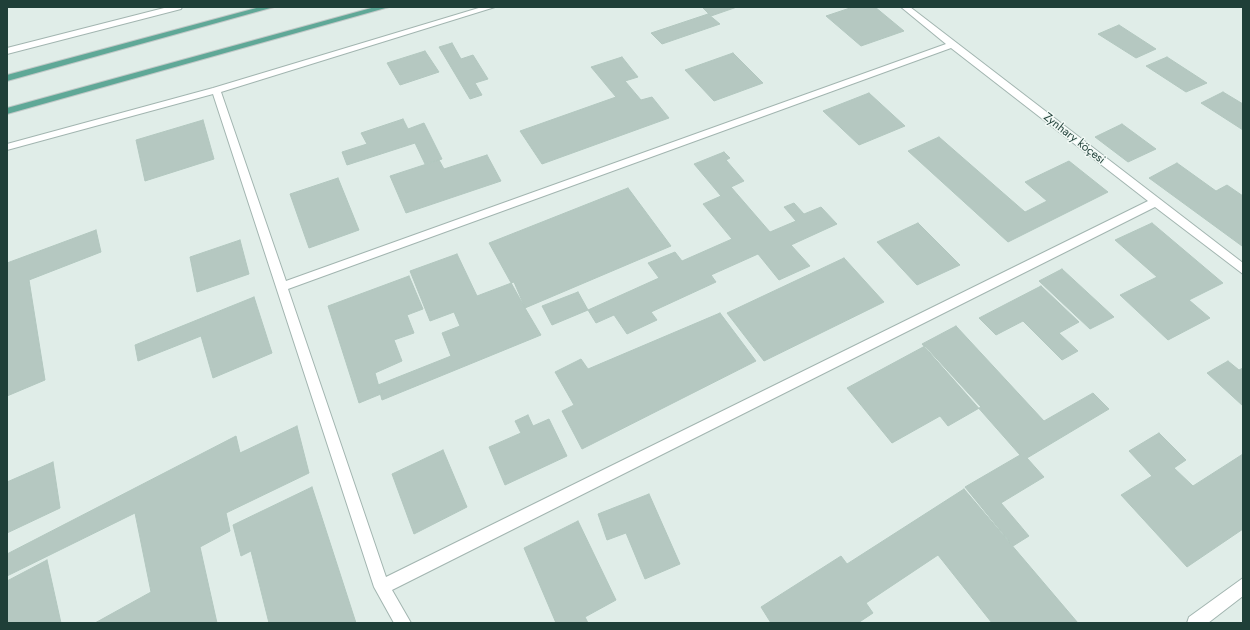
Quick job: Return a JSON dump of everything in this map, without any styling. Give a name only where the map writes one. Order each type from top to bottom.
[{"type":"main road","points":[[7,78],[270,7]]},
{"type":"main road","points":[[7,111],[385,7]]},
{"type":"street","points":[[7,51],[178,7]]},
{"type":"street","points":[[7,147],[216,90],[491,7]]},
{"type":"street","name":"Zynhary köçesi","points":[[905,7],[952,45],[1243,269]]},
{"type":"street","points":[[282,287],[952,45]]},
{"type":"street","points":[[216,90],[382,587],[403,623]]},
{"type":"street","points":[[382,587],[1156,202]]},
{"type":"street","points":[[1194,623],[1243,586]]},
{"type":"building","points":[[702,7],[737,7],[711,16]]},
{"type":"building","points":[[853,7],[875,7],[904,31],[861,46],[826,16]]},
{"type":"building","points":[[708,14],[720,24],[662,44],[651,33]]},
{"type":"building","points":[[1119,25],[1156,49],[1136,58],[1098,34]]},
{"type":"building","points":[[452,43],[461,59],[473,55],[488,79],[475,83],[482,95],[470,99],[439,47]]},
{"type":"building","points":[[425,51],[439,72],[400,85],[387,63]]},
{"type":"building","points":[[733,53],[763,83],[714,101],[685,70]]},
{"type":"building","points":[[622,57],[638,77],[625,81],[641,100],[652,97],[669,118],[542,164],[520,131],[616,97],[591,67]]},
{"type":"building","points":[[1167,57],[1207,83],[1186,92],[1146,66]]},
{"type":"building","points":[[1223,92],[1243,104],[1243,130],[1201,103]]},
{"type":"building","points":[[869,93],[905,126],[859,145],[823,111]]},
{"type":"building","points":[[403,119],[408,129],[424,123],[442,159],[425,164],[415,143],[347,165],[342,152],[367,144],[361,133]]},
{"type":"building","points":[[203,120],[214,159],[145,181],[136,140]]},
{"type":"building","points":[[1122,124],[1156,149],[1128,162],[1095,137]]},
{"type":"building","points":[[939,137],[1025,212],[1047,201],[1025,182],[1069,161],[1108,192],[1008,242],[908,151]]},
{"type":"building","points":[[724,152],[730,158],[726,160],[744,181],[731,187],[770,232],[796,221],[784,207],[794,203],[804,214],[821,207],[837,224],[791,245],[810,266],[779,280],[758,254],[711,275],[716,282],[651,312],[657,320],[627,334],[614,315],[596,323],[588,310],[659,278],[648,263],[675,252],[682,261],[732,239],[703,204],[721,196],[694,164]]},
{"type":"building","points":[[487,155],[501,181],[406,213],[390,176],[439,160],[444,169]]},
{"type":"building","points":[[1177,163],[1216,191],[1227,185],[1243,196],[1242,246],[1149,178]]},
{"type":"building","points":[[338,178],[359,230],[309,248],[290,194]]},
{"type":"building","points":[[628,188],[671,246],[525,308],[489,243]]},
{"type":"building","points":[[918,223],[960,265],[917,285],[877,242]]},
{"type":"building","points":[[1152,223],[1223,283],[1189,300],[1210,318],[1168,340],[1120,295],[1157,277],[1115,240]]},
{"type":"building","points":[[96,230],[101,252],[29,280],[45,380],[7,396],[7,263]]},
{"type":"building","points":[[240,240],[249,274],[197,292],[190,257]]},
{"type":"building","points":[[457,254],[477,296],[514,282],[525,308],[541,335],[382,400],[378,385],[451,356],[442,333],[460,326],[454,312],[430,321],[410,271]]},
{"type":"building","points":[[844,258],[884,302],[764,361],[727,313]]},
{"type":"building","points":[[1062,269],[1114,317],[1090,329],[1039,281]]},
{"type":"building","points":[[409,276],[423,309],[407,315],[414,333],[394,340],[402,361],[375,373],[381,394],[359,403],[328,306]]},
{"type":"building","points":[[1041,286],[1079,322],[1059,333],[1078,351],[1062,360],[1023,321],[996,335],[979,318]]},
{"type":"building","points":[[578,292],[588,310],[552,325],[542,306]]},
{"type":"building","points":[[254,297],[272,353],[213,378],[201,336],[138,361],[135,345]]},
{"type":"building","points":[[720,313],[756,361],[582,449],[562,411],[574,405],[555,372],[581,359],[588,369]]},
{"type":"building","points":[[956,326],[1044,421],[1093,393],[1109,409],[1027,458],[1044,477],[1001,503],[1029,536],[1013,546],[965,487],[1020,455],[922,344]]},
{"type":"building","points":[[925,346],[981,407],[948,426],[940,416],[892,443],[847,388]]},
{"type":"building","points":[[1228,361],[1239,370],[1243,368],[1243,406],[1207,373]]},
{"type":"building","points":[[528,415],[533,426],[549,419],[567,456],[505,485],[489,447],[521,433],[515,421]]},
{"type":"building","points":[[297,426],[309,473],[226,513],[230,531],[200,547],[217,623],[95,623],[151,592],[135,513],[7,576],[7,554],[236,436],[240,453]]},
{"type":"building","points":[[1159,433],[1186,460],[1174,468],[1193,486],[1243,454],[1243,529],[1187,567],[1121,495],[1152,476],[1129,451]]},
{"type":"building","points":[[443,450],[467,507],[414,534],[392,474]]},
{"type":"building","points":[[53,462],[60,508],[7,533],[7,482]]},
{"type":"building","points":[[312,487],[356,623],[269,623],[251,551],[241,556],[233,525]]},
{"type":"building","points":[[964,489],[1078,623],[992,623],[938,555],[866,603],[873,613],[858,623],[771,623],[761,607],[841,556],[847,564]]},
{"type":"building","points":[[649,494],[680,564],[645,579],[626,533],[607,540],[598,514]]},
{"type":"building","points":[[578,521],[616,600],[585,617],[588,623],[556,623],[524,548]]},
{"type":"building","points":[[47,560],[61,623],[7,623],[7,581]]}]
